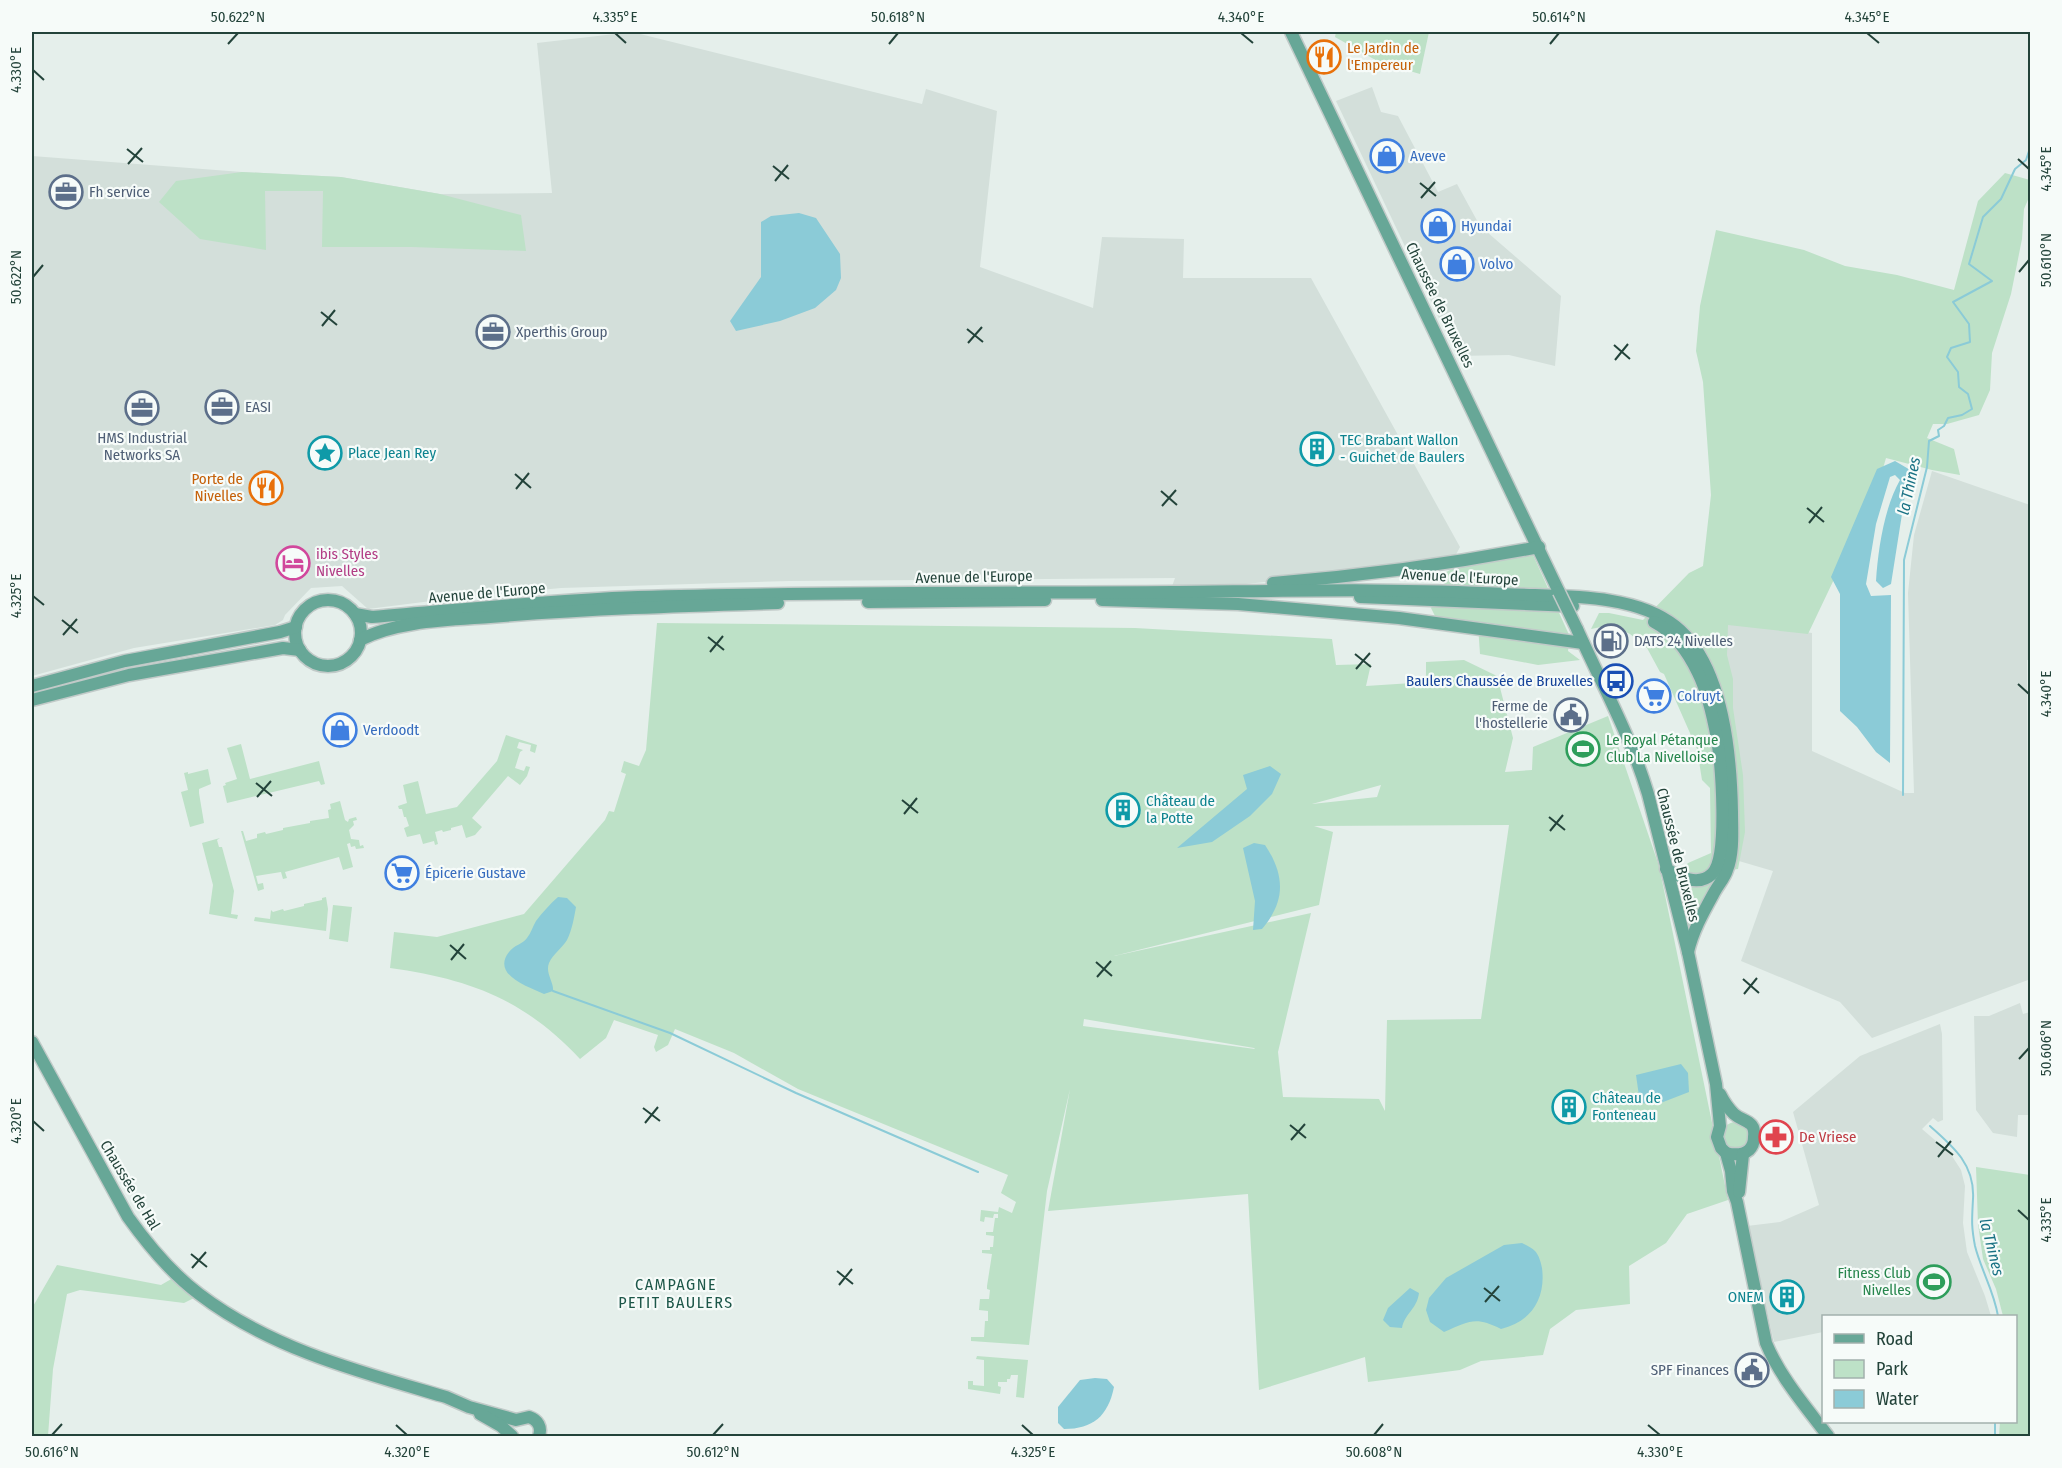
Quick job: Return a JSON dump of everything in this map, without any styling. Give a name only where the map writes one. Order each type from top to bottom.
[{"type":"main road","name":"Chaussée de Bruxelles","points":[[1291,32],[1615,707],[1641,770],[1688,952],[1716,1083]]},
{"type":"main road","points":[[1170,592],[1341,578],[1539,547]]},
{"type":"main road","name":"Avenue de l'Europe","points":[[355,614],[372,617],[635,597],[980,592],[1391,589],[1591,603]]},
{"type":"main road","name":"Avenue de l'Europe","points":[[360,640],[374,633],[434,622],[623,608],[785,603],[1344,596],[1591,603]]},
{"type":"main road","points":[[1091,599],[1238,604],[1365,615],[1583,643]]},
{"type":"main road","points":[[329,600],[339,602],[355,614],[359,622],[360,640],[355,651],[347,659],[338,664],[323,665],[309,660],[300,650],[295,638],[296,627],[304,611],[316,602],[329,600]]},
{"type":"main road","points":[[1591,603],[1636,614],[1660,625],[1673,635],[1685,648],[1699,674],[1709,703],[1717,740],[1722,787],[1719,862],[1712,874],[1700,880],[1688,880],[1666,869]]},
{"type":"main road","points":[[1591,603],[1639,607],[1675,626],[1689,640],[1718,696],[1731,778],[1732,835],[1728,869],[1692,935],[1688,952]]},
{"type":"main road","points":[[32,686],[125,661],[296,627]]},
{"type":"main road","points":[[32,699],[129,675],[283,648],[300,650]]},
{"type":"main road","name":"Chaussée de Hal","points":[[32,1042],[128,1217],[169,1268],[197,1293],[251,1329],[292,1347],[469,1407],[516,1420]]},
{"type":"main road","points":[[1716,1083],[1728,1107],[1737,1117]]},
{"type":"main road","points":[[1716,1083],[1720,1126],[1717,1137],[1721,1148],[1726,1153],[1731,1171],[1733,1191],[1766,1342],[1771,1355],[1828,1437]]},
{"type":"main road","points":[[1720,1126],[1727,1119],[1743,1118],[1752,1125],[1755,1132],[1754,1144],[1743,1154],[1726,1153]]},
{"type":"main road","points":[[1737,1202],[1743,1154]]},
{"type":"main road","name":"Chaussée de Hal","points":[[469,1407],[501,1426],[512,1437]]},
{"type":"main road","name":"Chaussée de Hal","points":[[512,1437],[512,1426],[516,1420],[524,1416],[534,1419],[540,1428],[541,1436]]},
{"type":"shaded area","points":[[632,32],[922,104],[926,89],[997,111],[980,267],[1093,308],[1102,237],[1184,239],[1183,278],[1311,278],[1460,547],[1452,562],[1170,592],[1175,578],[789,581],[561,588],[368,609],[342,586],[311,588],[283,620],[275,625],[134,648],[32,676],[32,156],[341,177],[440,194],[552,193],[537,43]]},
{"type":"shaded area","points":[[1372,87],[1381,112],[1398,116],[1438,192],[1457,184],[1480,226],[1561,296],[1555,366],[1509,355],[1457,356],[1336,101]]},
{"type":"shaded area","points":[[1932,471],[2030,505],[2030,660],[2027,660],[2028,980],[1872,1038],[1840,1002],[1741,961],[1773,871],[1732,859],[1721,619],[1812,633],[1812,751],[1905,793],[1914,793],[1908,593],[1914,535]]},
{"type":"shaded area","points":[[2020,1003],[2023,1014],[2030,1012],[2030,1115],[2018,1115],[2017,1137],[1993,1133],[1976,1110],[1974,1016],[1989,1016]]},
{"type":"shaded area","points":[[1940,1024],[1943,1120],[1938,1122],[1933,1118],[1922,1129],[1950,1153],[1961,1170],[1965,1186],[1963,1223],[1967,1252],[1991,1315],[1822,1315],[1822,1332],[1774,1342],[1747,1226],[1780,1222],[1819,1205],[1793,1112],[1860,1056]]},
{"type":"green space","points":[[1336,32],[1429,32],[1420,74],[1379,62],[1335,37]]},
{"type":"green space","points":[[242,172],[341,177],[440,194],[521,215],[526,251],[322,247],[323,191],[265,191],[266,250],[200,239],[159,202],[176,181]]},
{"type":"green space","points":[[2005,173],[2030,180],[2030,195],[2024,209],[2022,239],[2011,294],[1992,353],[1990,390],[1979,415],[1947,424],[1933,424],[1927,438],[1954,449],[1960,475],[1886,458],[1877,489],[1808,634],[1728,625],[1727,655],[1733,679],[1733,708],[1743,775],[1745,832],[1738,869],[1696,875],[1681,871],[1688,863],[1711,853],[1710,788],[1702,780],[1697,749],[1664,674],[1660,672],[1647,648],[1630,634],[1611,625],[1591,629],[1599,613],[1643,620],[1689,573],[1703,566],[1711,495],[1703,382],[1696,351],[1700,306],[1716,230],[1804,250],[1845,266],[1897,275],[1954,290],[1978,201]]},
{"type":"green space","points":[[1533,555],[1570,637],[1568,651],[1580,660],[1538,665],[1480,654],[1478,625],[1435,616],[1431,608],[1444,584],[1439,577],[1449,570],[1472,562]]},
{"type":"green space","points":[[657,623],[1135,628],[1332,639],[1336,665],[1371,664],[1366,686],[1443,681],[1426,679],[1426,662],[1464,660],[1497,676],[1513,738],[1505,772],[1532,770],[1533,747],[1608,716],[1659,866],[1728,1200],[1687,1214],[1666,1243],[1629,1266],[1630,1304],[1576,1310],[1550,1329],[1543,1355],[1481,1361],[1460,1370],[1368,1382],[1365,1357],[1259,1390],[1248,1194],[1048,1211],[1070,1089],[1047,1191],[1029,1345],[971,1341],[971,1337],[984,1337],[985,1321],[988,1321],[988,1311],[979,1310],[980,1299],[989,1299],[990,1290],[987,1286],[992,1254],[982,1253],[982,1250],[990,1250],[990,1247],[993,1247],[994,1236],[986,1235],[986,1232],[993,1232],[995,1218],[998,1218],[998,1214],[994,1214],[993,1218],[985,1217],[984,1222],[980,1221],[981,1210],[998,1212],[999,1207],[1012,1213],[1016,1202],[1001,1193],[1008,1175],[798,1089],[734,1053],[675,1029],[668,1045],[656,1052],[654,1047],[658,1035],[614,1020],[606,1038],[580,1059],[538,1021],[494,995],[445,978],[390,968],[394,932],[437,937],[524,914],[605,820],[609,811],[614,812],[626,774],[621,772],[624,761],[639,766],[646,750]],"holes":[[[1381,785],[1377,797],[1312,804]],[[1509,825],[1481,1019],[1387,1020],[1385,1111],[1379,1099],[1283,1097],[1278,1052],[1311,913],[1114,956],[1319,905],[1333,832],[1314,826]],[[1084,1019],[1255,1049],[1083,1026]]]},
{"type":"green space","points":[[506,735],[537,745],[535,753],[530,751],[531,745],[519,742],[517,748],[523,750],[520,752],[515,768],[524,771],[526,766],[530,767],[527,776],[520,785],[508,776],[472,818],[482,827],[475,835],[466,838],[462,825],[451,828],[451,830],[435,832],[438,844],[435,845],[434,841],[423,844],[420,834],[407,837],[404,828],[409,826],[402,809],[398,806],[407,803],[403,785],[418,781],[426,814],[457,807],[497,761]]},
{"type":"green space","points":[[241,744],[250,779],[319,761],[325,784],[321,785],[319,781],[227,803],[223,786],[237,779],[227,748]]},
{"type":"green space","points":[[208,769],[211,784],[199,789],[204,823],[190,827],[181,792],[188,790],[184,773]]},
{"type":"green space","points":[[340,801],[345,820],[348,822],[349,819],[356,817],[357,820],[353,821],[354,825],[349,830],[351,839],[359,840],[360,846],[363,845],[364,848],[356,849],[355,846],[351,847],[350,843],[347,844],[353,867],[343,870],[339,857],[285,872],[287,878],[283,879],[281,872],[256,876],[258,884],[263,883],[264,889],[258,891],[241,831],[246,841],[257,838],[257,834],[265,832],[266,834],[329,818],[330,804]]},
{"type":"green space","points":[[220,838],[217,840],[219,847],[222,847],[234,891],[231,914],[238,915],[237,919],[209,914],[213,885],[202,843]]},
{"type":"green space","points":[[1720,875],[1689,931],[1675,880]]},
{"type":"green space","points":[[326,897],[328,909],[326,931],[254,921],[255,917],[270,919],[271,910],[273,912],[283,909],[284,911]]},
{"type":"green space","points":[[333,905],[352,907],[348,942],[329,939]]},
{"type":"green space","points":[[1736,1122],[1746,1126],[1750,1136],[1746,1146],[1736,1150],[1726,1146],[1722,1136],[1726,1126]]},
{"type":"green space","points":[[1976,1167],[2030,1175],[2030,1436],[1999,1436],[2000,1423],[2017,1423],[2017,1315],[2003,1315],[1996,1289],[1983,1259],[1978,1224]]},
{"type":"green space","points":[[57,1265],[161,1285],[173,1278],[194,1298],[184,1303],[80,1290],[67,1294],[53,1369],[48,1436],[32,1436],[32,1308]]},
{"type":"green space","points":[[977,1356],[1028,1360],[1024,1398],[1016,1397],[1018,1375],[1011,1375],[1007,1382],[998,1382],[998,1386],[1001,1387],[1000,1394],[968,1389],[968,1381],[973,1381],[973,1385],[984,1386],[984,1360],[976,1359]]},
{"type":"water","points":[[799,213],[816,218],[840,254],[841,278],[836,290],[815,308],[780,321],[736,331],[730,321],[761,277],[761,222],[771,216]]},
{"type":"water","points":[[1895,461],[1912,471],[1911,484],[1905,495],[1891,584],[1883,588],[1876,581],[1880,543],[1886,516],[1900,480],[1895,475],[1890,477],[1876,524],[1866,584],[1871,596],[1891,595],[1890,763],[1876,752],[1857,727],[1840,711],[1840,594],[1831,577],[1877,469]]},
{"type":"water","points":[[1270,766],[1281,774],[1272,794],[1250,816],[1212,842],[1177,848],[1247,789],[1243,775]]},
{"type":"water","points":[[1254,843],[1265,845],[1272,856],[1280,888],[1279,898],[1270,919],[1262,929],[1253,930],[1255,901],[1243,848]]},
{"type":"water","points":[[558,897],[567,898],[576,907],[567,940],[549,963],[548,970],[553,991],[544,994],[522,984],[508,974],[505,960],[511,950],[525,940],[536,921]]},
{"type":"water","points":[[1681,1064],[1688,1073],[1689,1092],[1658,1104],[1640,1103],[1636,1075]]},
{"type":"water","points":[[1522,1243],[1532,1249],[1540,1259],[1543,1279],[1539,1299],[1528,1315],[1512,1326],[1501,1329],[1478,1321],[1444,1332],[1430,1322],[1426,1310],[1429,1298],[1446,1278],[1504,1245]]},
{"type":"water","points":[[1410,1288],[1419,1293],[1416,1303],[1402,1328],[1390,1327],[1383,1320],[1388,1308]]},
{"type":"water","points":[[1107,1379],[1114,1387],[1108,1406],[1098,1419],[1091,1423],[1083,1427],[1064,1429],[1058,1423],[1058,1407],[1080,1380]]},
{"type":"waterway","name":"la Thines","points":[[1903,795],[1904,560],[1927,467],[1929,441],[1939,436],[1938,430],[1944,426],[1948,418],[1962,415],[1972,409],[1968,394],[1959,387],[1958,372],[1947,357],[1951,348],[1970,342],[1969,324],[1953,302],[1992,281],[1969,264],[1983,217],[2001,199],[2015,169],[2026,160],[2030,148]]},
{"type":"waterway","points":[[553,991],[670,1033],[796,1093],[978,1172]]},
{"type":"waterway","name":"la Thines","points":[[1930,1126],[1955,1149],[1967,1166],[1973,1187],[1972,1222],[1975,1246],[1998,1315]]},
{"type":"waterway","name":"la Thines","points":[[1995,1423],[1995,1436]]},
{"type":"place","name":"Le Jardin de l'Empereur","points":[[1324,57]]},
{"type":"place","name":"Aveve","points":[[1387,156]]},
{"type":"place","name":"Fh service","points":[[66,192]]},
{"type":"place","name":"Hyundai","points":[[1438,226]]},
{"type":"place","name":"Volvo","points":[[1457,264]]},
{"type":"place","name":"Xperthis Group","points":[[493,332]]},
{"type":"place","name":"EASI","points":[[222,407]]},
{"type":"place","name":"HMS Industrial Networks SA","points":[[142,408]]},
{"type":"place","name":"TEC Brabant Wallon - Guichet de Baulers","points":[[1317,449]]},
{"type":"place","name":"Place Jean Rey","points":[[325,453]]},
{"type":"place","name":"Porte de Nivelles","points":[[266,488]]},
{"type":"place","name":"ibis Styles Nivelles","points":[[293,563]]},
{"type":"place","name":"DATS 24 Nivelles","points":[[1611,641]]},
{"type":"place","name":"Baulers Chaussée de Bruxelles","points":[[1616,681]]},
{"type":"place","name":"Colruyt","points":[[1654,696]]},
{"type":"place","name":"Ferme de l'hostellerie","points":[[1571,715]]},
{"type":"place","name":"Verdoodt","points":[[340,730]]},
{"type":"place","name":"Le Royal Pétanque Club La Nivelloise","points":[[1583,749]]},
{"type":"place","name":"Château de la Potte","points":[[1123,810]]},
{"type":"place","name":"Épicerie Gustave","points":[[402,873]]},
{"type":"place","name":"Château de Fonteneau","points":[[1569,1107]]},
{"type":"place","name":"De Vriese","points":[[1776,1137]]},
{"type":"place","name":"Fitness Club Nivelles","points":[[1934,1282]]},
{"type":"place","name":"ONEM","points":[[1787,1297]]},
{"type":"place","name":"SPF Finances","points":[[1752,1370]]},
{"type":"district","name":"CAMPAGNE PETIT BAULERS","points":[[676,1293]]}]
